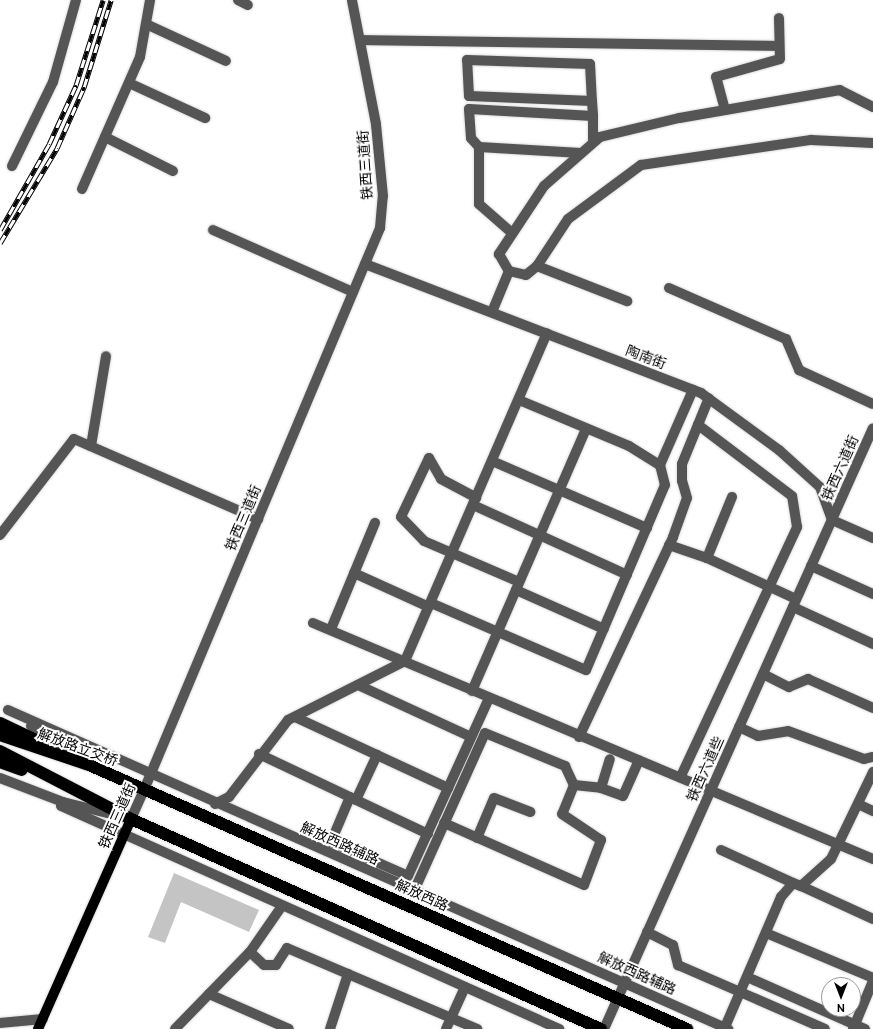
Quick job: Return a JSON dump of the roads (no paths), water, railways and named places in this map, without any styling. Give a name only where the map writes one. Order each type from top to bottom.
[{"type":"highway","points":[[0,723],[88,765]]},
{"type":"highway","name":"解放路立交桥","points":[[0,736],[88,765],[144,790]]},
{"type":"highway","points":[[0,751],[47,778],[131,819],[603,1029]]},
{"type":"highway","points":[[0,762],[47,778]]},
{"type":"highway","name":"解放西路","points":[[144,790],[687,1029]]},
{"type":"main road","name":"铁西三道街","points":[[38,1029],[131,819]]},
{"type":"street","points":[[12,166],[53,82],[76,0]]},
{"type":"street","points":[[82,189],[140,57],[150,0]]},
{"type":"street","points":[[238,0],[248,5]]},
{"type":"street","name":"铁西三道街","points":[[131,819],[380,228],[384,196],[376,124],[352,0]]},
{"type":"street","points":[[725,110],[716,77],[780,59],[779,18]]},
{"type":"street","points":[[146,24],[226,61]]},
{"type":"street","points":[[360,40],[779,46]]},
{"type":"street","points":[[512,233],[479,204],[479,147],[471,138],[467,60],[590,64],[593,142]]},
{"type":"street","points":[[129,82],[205,118]]},
{"type":"street","points":[[873,107],[840,90],[725,110],[600,137],[544,186],[498,254],[509,271],[526,275],[537,266],[568,219],[641,165],[811,140],[873,143]]},
{"type":"street","points":[[469,96],[592,101]]},
{"type":"street","points":[[469,110],[593,116]]},
{"type":"street","points":[[105,137],[173,171]]},
{"type":"street","points":[[479,147],[581,153]]},
{"type":"street","points":[[213,230],[353,292]]},
{"type":"street","name":"陶南街","points":[[365,264],[547,333],[693,390],[709,398],[779,450],[820,487],[832,520]]},
{"type":"street","points":[[537,266],[627,301]]},
{"type":"street","points":[[492,312],[509,271]]},
{"type":"street","points":[[669,288],[786,339],[799,370],[873,404]]},
{"type":"street","points":[[215,804],[229,796],[259,754],[295,717],[405,661],[547,333]]},
{"type":"street","points":[[91,446],[106,356]]},
{"type":"street","points":[[354,573],[586,670],[665,485],[660,464],[693,390]]},
{"type":"street","points":[[579,737],[669,545],[687,498],[682,481],[682,464],[709,398]]},
{"type":"street","points":[[519,400],[628,446],[660,464]]},
{"type":"street","points":[[681,776],[797,527],[792,496],[698,425]]},
{"type":"street","name":"铁西六道街","points":[[832,520],[873,428]]},
{"type":"street","points":[[472,691],[586,429]]},
{"type":"street","points":[[0,535],[74,439],[258,519]]},
{"type":"street","points":[[604,629],[424,541],[401,517],[429,458],[441,479],[475,502],[540,535],[627,575]]},
{"type":"street","points":[[492,461],[560,489],[647,528]]},
{"type":"street","points":[[707,558],[732,497]]},
{"type":"street","points":[[832,520],[873,538]]},
{"type":"street","name":"铁西六道些","points":[[603,1029],[832,520]]},
{"type":"street","points":[[331,628],[375,523]]},
{"type":"street","points":[[669,545],[707,558],[769,586],[795,603],[873,644]]},
{"type":"street","points":[[811,566],[873,594]]},
{"type":"street","points":[[314,623],[331,628],[579,737],[712,788],[873,859]]},
{"type":"street","points":[[763,674],[789,687],[808,679],[873,708]]},
{"type":"street","points":[[358,685],[471,737]]},
{"type":"street","points":[[377,755],[331,842],[408,876],[489,698]]},
{"type":"street","points":[[4,708],[88,765]]},
{"type":"street","name":"解放西路辅路","points":[[4,708],[215,804],[726,1028]]},
{"type":"street","points":[[295,717],[448,788]]},
{"type":"street","points":[[739,727],[758,736],[788,731],[864,759],[873,757]]},
{"type":"street","points":[[414,891],[444,823],[485,733],[565,766],[574,785],[562,814],[601,840],[584,885],[444,823]]},
{"type":"street","points":[[259,754],[428,834]]},
{"type":"street","points":[[601,788],[610,760]]},
{"type":"street","points":[[574,785],[601,788],[623,796],[639,760]]},
{"type":"street","points":[[726,1028],[781,897],[831,859],[873,772]]},
{"type":"street","points":[[0,778],[63,802],[131,819]]},
{"type":"street","points":[[12,783],[123,835],[560,1029]]},
{"type":"street","points":[[478,838],[494,798],[530,812]]},
{"type":"street","points":[[858,804],[873,811]]},
{"type":"street","points":[[721,850],[873,919]]},
{"type":"street","points":[[175,1029],[250,952],[282,906]]},
{"type":"street","points":[[646,932],[673,945],[678,965],[741,990],[826,1029]]},
{"type":"street","points":[[766,933],[873,978]]},
{"type":"street","points":[[250,952],[264,965],[276,965],[287,948],[452,1017],[477,1029]]},
{"type":"street","points":[[332,1028],[348,974]]},
{"type":"street","points":[[747,977],[854,1027],[865,1029]]},
{"type":"street","points":[[854,1027],[873,981]]},
{"type":"street","points":[[446,1029],[465,987]]},
{"type":"street","points":[[209,994],[289,1029]]},
{"type":"street","points":[[0,1023],[43,1019]]},
{"type":"railway","points":[[0,230],[49,144],[76,85],[103,0]]},
{"type":"railway","points":[[0,243],[57,148],[84,87],[111,0]]}]
